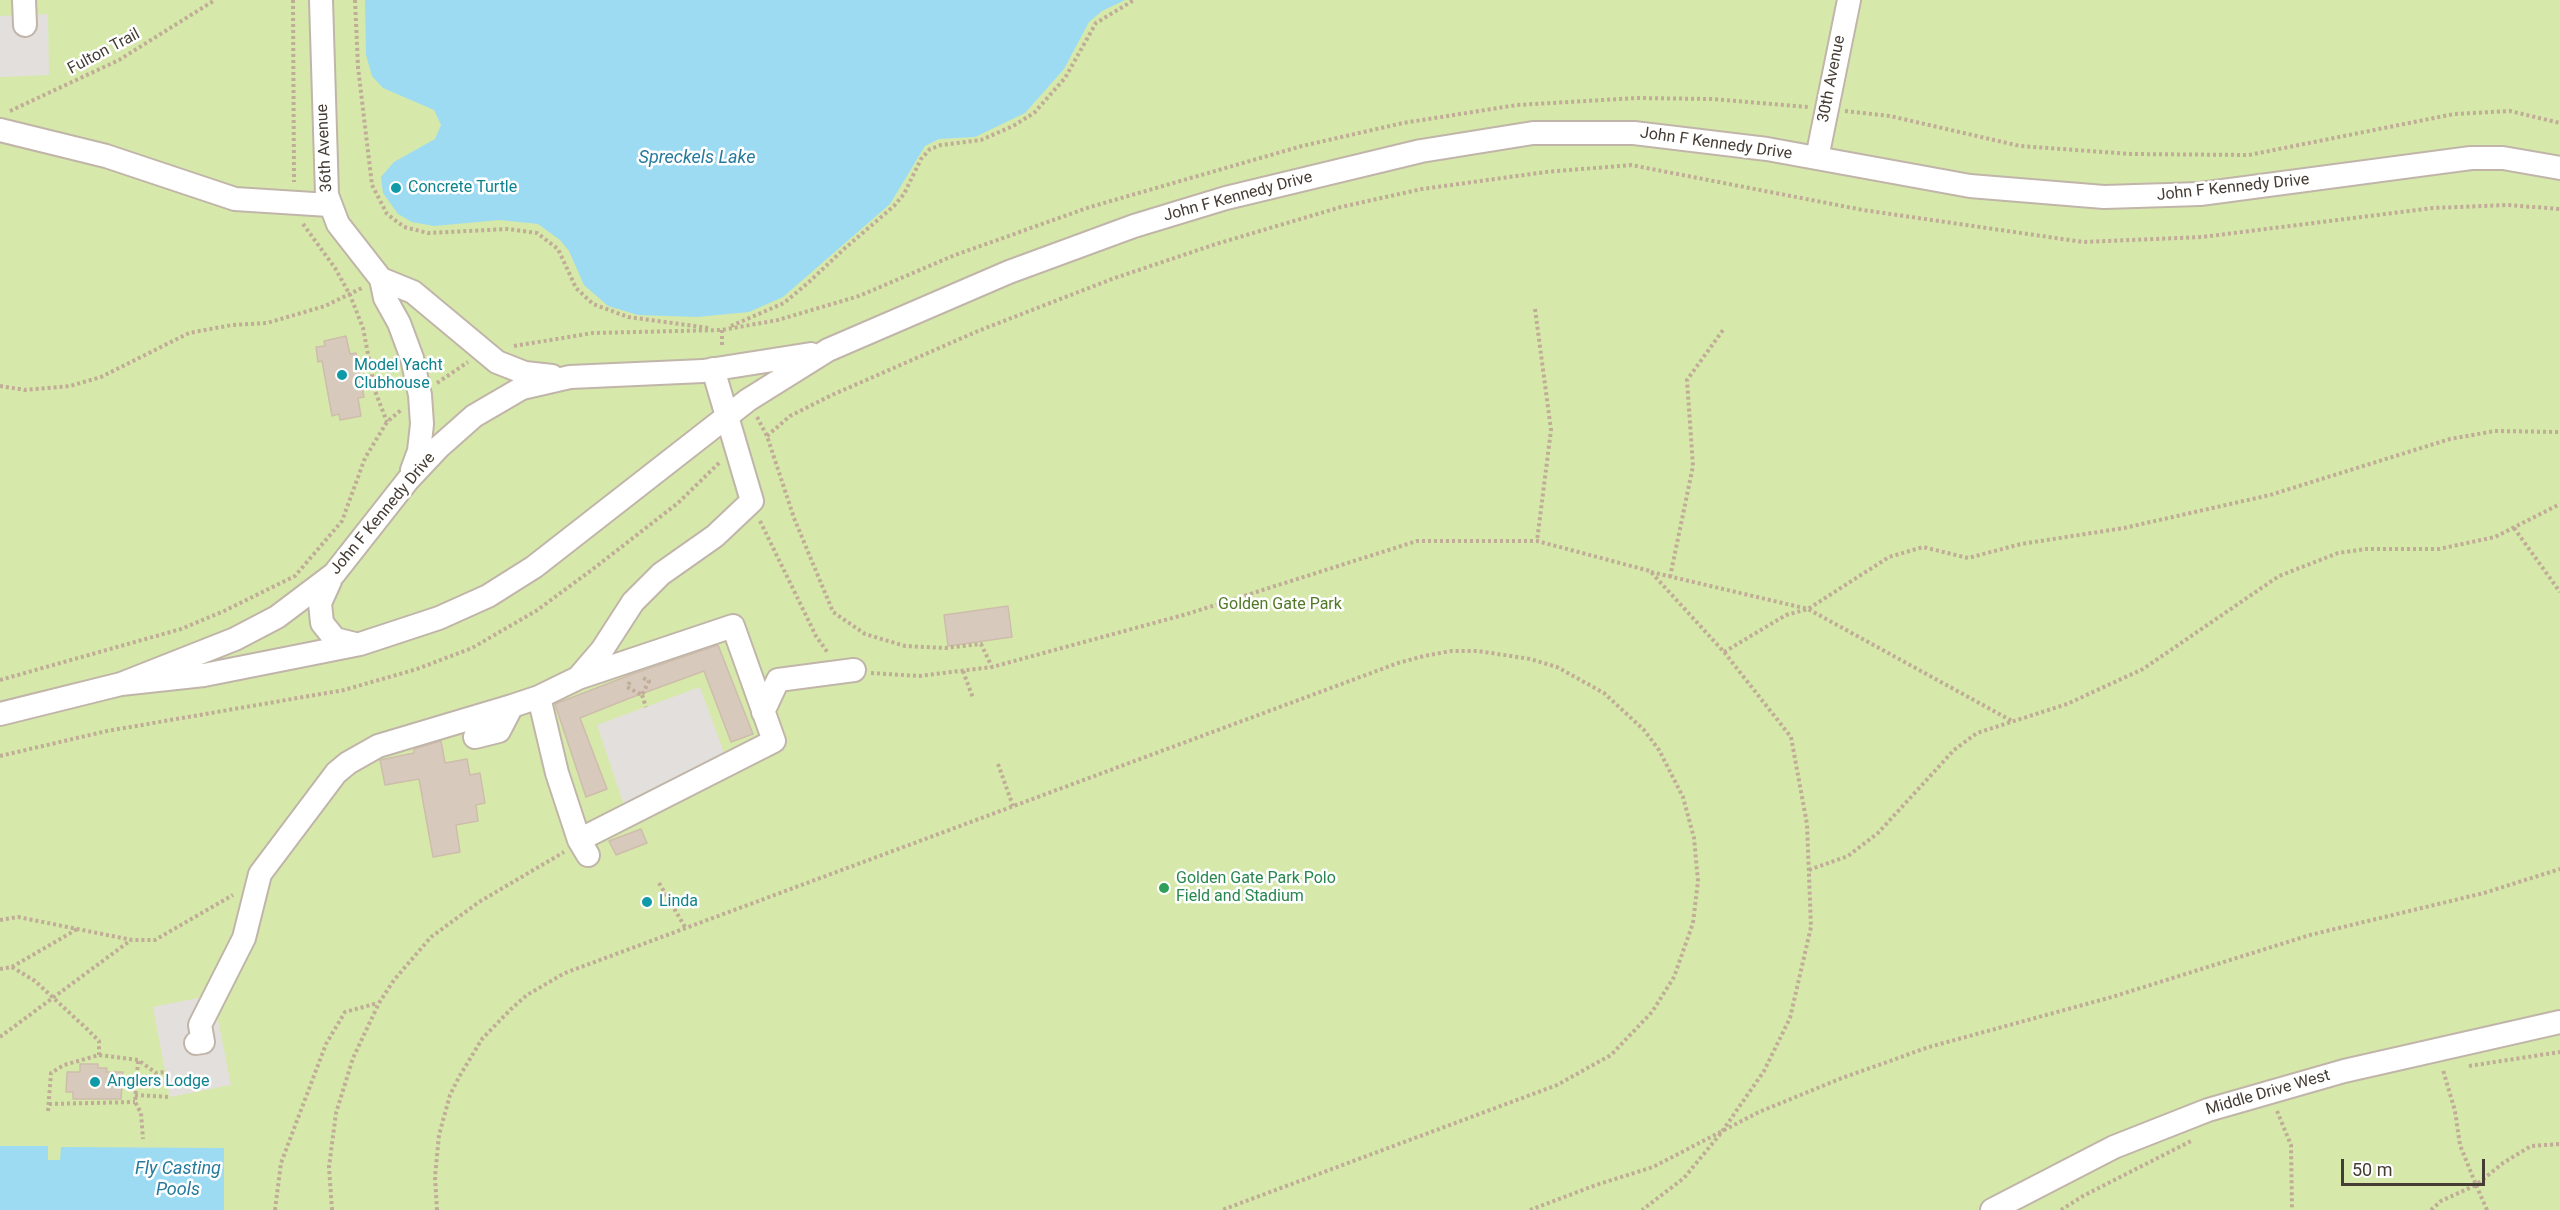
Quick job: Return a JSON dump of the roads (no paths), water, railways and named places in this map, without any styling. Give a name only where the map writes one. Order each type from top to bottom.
[{"type":"street","points":[[24,0],[25,25]]},
{"type":"street","name":"36th Avenue","points":[[321,0],[324,173],[329,205],[347,236],[381,279],[385,298],[407,341],[420,395],[422,437],[408,480]]},
{"type":"street","name":"30th Avenue","points":[[1817,158],[1849,0]]},
{"type":"street","points":[[2,121],[55,146],[106,156],[235,199],[329,205]]},
{"type":"street","name":"John F Kennedy Drive","points":[[0,714],[121,684],[204,675],[360,644],[439,618],[511,583],[728,416],[787,374],[828,351],[1009,272],[1134,226],[1236,195],[1421,151],[1533,133],[1588,131],[1680,136],[1970,186],[2115,197],[2212,193],[2471,158],[2503,158],[2560,168]]},
{"type":"street","name":"36th Avenue","points":[[381,279],[413,292],[485,355],[511,369],[540,375],[587,375]]},
{"type":"street","name":"John F Kennedy Drive","points":[[121,684],[258,628],[296,606],[334,574],[408,480],[439,447],[492,404],[538,383],[587,375],[717,360],[828,351]]},
{"type":"street","points":[[578,678],[602,650],[633,602],[661,574],[733,521],[752,501],[728,416],[717,360]]},
{"type":"street","points":[[334,574],[323,592],[320,614],[322,623],[335,639],[360,644]]},
{"type":"street","points":[[196,1043],[203,1042],[200,1025],[244,938],[260,874],[327,784],[348,763],[371,749],[398,738],[539,697],[578,678],[733,626],[774,741],[584,848],[557,774],[539,697]]},
{"type":"street","points":[[763,712],[778,680],[854,670]]},
{"type":"street","points":[[476,737],[499,730],[512,706]]},
{"type":"street","name":"Middle Drive West","points":[[1992,1210],[2114,1147],[2208,1110],[2344,1071],[2560,1022]]},
{"type":"water","name":"Spreckels Lake","points":[[365,0],[1125,0],[1102,11],[1089,22],[1064,69],[1025,113],[975,137],[939,139],[925,146],[890,204],[783,297],[749,312],[697,317],[638,315],[608,306],[584,285],[569,251],[560,240],[538,224],[500,220],[434,226],[412,222],[398,214],[383,193],[381,177],[394,162],[435,139],[441,125],[434,110],[383,88],[372,76],[366,55]]},
{"type":"water","name":"Fly Casting Pools","points":[[0,1146],[48,1146],[48,1160],[60,1160],[61,1147],[224,1148],[224,1210],[0,1210]]},
{"type":"place","name":"Concrete Turtle","points":[[396,188]]},
{"type":"place","name":"Model Yacht Clubhouse","points":[[342,375]]},
{"type":"place","name":"Golden Gate Park Polo Field and Stadium","points":[[1164,888]]},
{"type":"place","name":"Linda","points":[[647,902]]},
{"type":"place","name":"Anglers Lodge","points":[[95,1082]]},
{"type":"park label","name":"Golden Gate Park","points":[[1280,605]]}]
